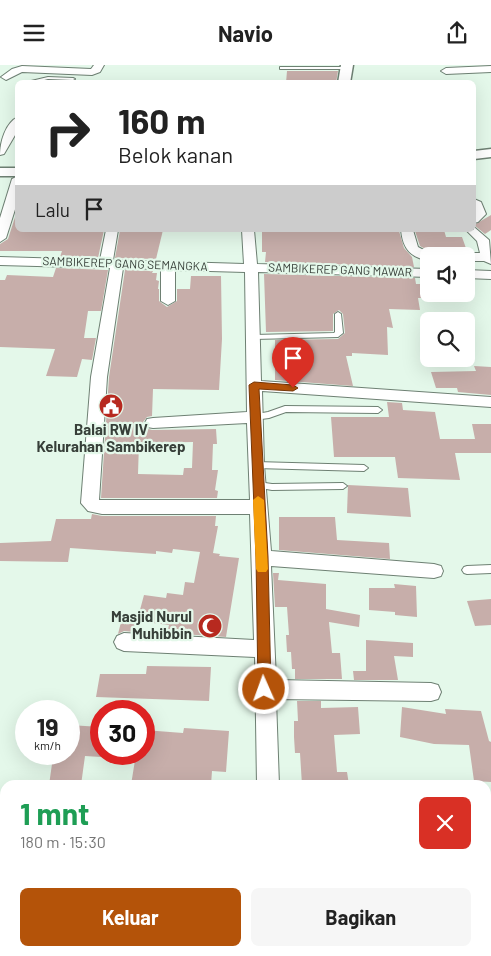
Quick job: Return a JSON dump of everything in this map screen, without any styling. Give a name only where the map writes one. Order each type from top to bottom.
[{"type":"street","points":[[3,77],[22,69],[42,67],[92,72],[97,70],[99,65]]},
{"type":"street","points":[[344,80],[346,67]]},
{"type":"street","points":[[446,71],[491,69]]},
{"type":"street","points":[[3,77],[19,80]]},
{"type":"street","points":[[0,152],[15,125]]},
{"type":"street","points":[[476,151],[491,153]]},
{"type":"street","points":[[476,155],[491,153]]},
{"type":"street","points":[[0,172],[15,172]]},
{"type":"street","points":[[0,238],[5,205],[15,185]]},
{"type":"street","points":[[476,204],[480,214],[476,217]]},
{"type":"street","points":[[112,232],[112,263],[99,377],[90,503],[94,506],[102,507],[259,507]]},
{"type":"street","points":[[248,232],[251,268],[256,465],[262,557],[268,780]]},
{"type":"street","points":[[407,232],[408,246],[413,252],[420,254]]},
{"type":"street","points":[[474,232],[483,240],[489,258],[475,257]]},
{"type":"street","name":"SAMBIKEREP GANG SEMANGKA","points":[[0,261],[251,268]]},
{"type":"street","points":[[168,265],[168,301]]},
{"type":"street","name":"SAMBIKEREP GANG MAWAR","points":[[251,268],[420,273]]},
{"type":"street","points":[[475,274],[491,275]]},
{"type":"street","points":[[254,385],[491,402]]},
{"type":"street","points":[[153,423],[254,417]]},
{"type":"street","points":[[262,557],[434,571]]},
{"type":"street","points":[[124,642],[263,649]]},
{"type":"street","points":[[264,689],[431,692]]},
{"type":"lane","points":[[282,68],[346,67]]},
{"type":"lane","points":[[39,80],[48,78],[73,79]]},
{"type":"lane","points":[[252,337],[336,335],[339,333],[338,314]]},
{"type":"lane","points":[[254,417],[269,415],[285,409],[378,410]]},
{"type":"lane","points":[[256,465],[364,468]]},
{"type":"lane","points":[[258,485],[272,487],[343,487]]},
{"type":"lane","points":[[467,570],[491,569]]},
{"type":"building","points":[[287,71],[338,71],[336,80],[286,80]]},
{"type":"building","points":[[491,215],[491,230],[485,234],[476,227],[476,224]]},
{"type":"building","points":[[15,217],[15,232],[104,232],[98,258],[60,257],[62,251],[0,251],[0,244],[8,239]]},
{"type":"building","points":[[120,232],[163,232],[156,259],[115,258]]},
{"type":"building","points":[[262,232],[399,232],[404,248],[412,257],[414,267],[265,262],[266,252],[262,252]]},
{"type":"building","points":[[415,232],[445,232],[446,237],[462,237],[466,247],[422,247]]},
{"type":"building","points":[[56,268],[108,270],[101,311],[88,311],[84,338],[96,338],[92,360],[82,359],[77,377],[46,376],[55,349],[0,347],[0,280],[5,280],[7,275],[53,277]]},
{"type":"building","points":[[125,270],[153,271],[152,273],[157,273],[159,301],[167,307],[177,301],[177,289],[190,289],[191,276],[221,276],[222,339],[219,390],[153,389],[152,416],[147,417],[143,422],[145,428],[152,430],[216,429],[217,444],[213,444],[212,470],[218,470],[215,490],[218,491],[217,498],[101,498],[109,377]],"holes":[[[193,442],[192,468],[184,468],[183,475],[138,474],[139,443]]]},
{"type":"building","points":[[264,274],[415,278],[416,284],[420,284],[420,298],[418,298],[420,310],[389,309],[393,328],[387,327],[388,355],[352,353],[352,356],[346,356],[353,386],[275,380],[275,340],[338,339],[345,333],[343,314],[339,310],[333,314],[333,331],[266,332]]},
{"type":"building","points":[[475,366],[491,367],[491,395],[458,392],[457,388],[436,388],[431,372],[476,371]]},
{"type":"building","points":[[387,402],[402,403],[403,410],[435,412],[440,439],[475,439],[472,424],[491,424],[491,453],[455,453],[460,480],[398,478],[395,457],[334,457],[331,417],[389,417]]},
{"type":"building","points":[[348,485],[408,488],[411,517],[347,513]]},
{"type":"building","points":[[92,514],[102,516],[216,516],[215,526],[218,526],[213,553],[220,554],[219,556],[239,558],[226,637],[167,633],[169,625],[137,621],[144,595],[166,598],[167,593],[183,595],[185,582],[194,583],[200,552],[173,549],[172,553],[156,551],[156,554],[70,548],[68,562],[0,561],[0,543],[51,541],[56,519],[91,519]]},
{"type":"building","points":[[279,517],[335,517],[337,540],[389,543],[390,559],[279,550]]},
{"type":"building","points":[[273,573],[279,573],[278,580],[326,584],[326,609],[360,615],[359,627],[329,622],[332,653],[340,653],[342,679],[295,679],[295,669],[292,669],[291,652],[287,652],[286,635],[289,635],[287,607],[275,607]]},
{"type":"building","points":[[394,584],[416,586],[417,617],[395,615],[395,612],[369,610],[369,588],[395,588]]},
{"type":"building","points":[[491,599],[491,625],[475,626],[467,601]]},
{"type":"building","points":[[121,622],[136,624],[134,632],[124,631],[118,634]]},
{"type":"building","points":[[366,640],[413,643],[413,657],[394,656],[398,680],[354,680],[353,671],[366,671]]},
{"type":"building","points":[[147,666],[211,667],[209,701],[96,697],[100,674],[146,674]]},
{"type":"building","points":[[297,701],[321,701],[321,708],[358,707],[360,734],[334,735],[337,772],[347,772],[348,780],[302,780],[300,753],[295,753],[294,737],[294,721],[298,721]]},
{"type":"building","points":[[402,707],[446,714],[445,709],[481,711],[489,741],[491,742],[491,780],[474,780],[469,745],[434,744],[400,737]]},
{"type":"building","points":[[80,726],[90,726],[90,756],[85,756],[82,780],[50,780],[52,765],[80,765]]},
{"type":"building","points":[[184,728],[229,731],[226,772],[212,771],[211,780],[132,780],[134,765],[155,765],[155,731],[183,733]]},
{"type":"slow traffic","points":[[258,500],[262,569]]},
{"type":"place","name":"Balai RW IV Kelurahan Sambikerep","points":[[111,406]]},
{"type":"place","name":"Masjid Nurul Muhibbin","points":[[210,626]]},
{"type":"route","points":[[264,689],[262,557],[254,385],[293,388]]}]
